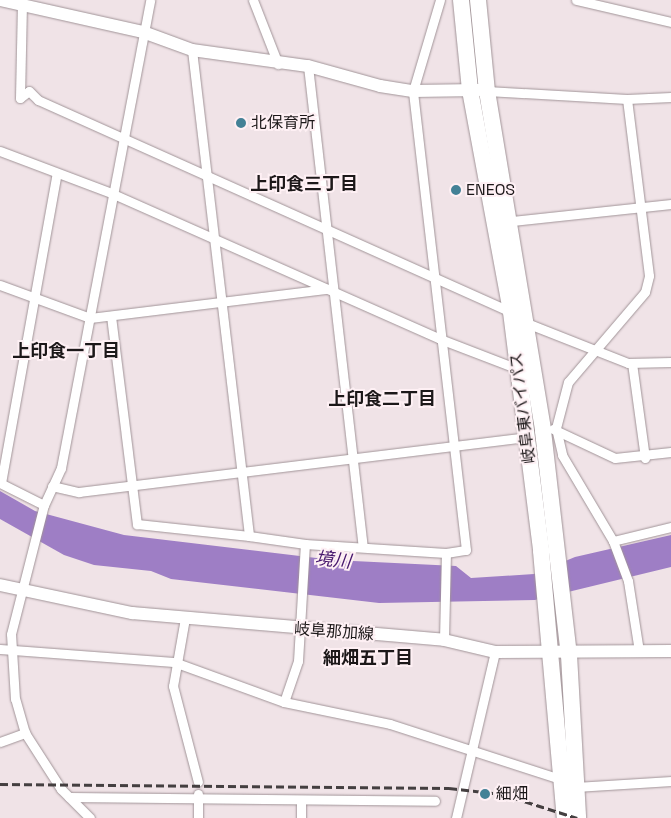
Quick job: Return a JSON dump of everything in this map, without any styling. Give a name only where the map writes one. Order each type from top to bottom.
[{"type":"highway","name":"岐阜東バイパス","points":[[461,0],[470,90],[511,312],[526,438],[548,544],[563,602],[569,655],[569,783],[565,818]]},
{"type":"highway","name":"岐阜東バイパス","points":[[478,0],[487,91],[549,429],[546,606],[550,655],[569,783],[578,818]]},
{"type":"main road","points":[[0,0],[22,2],[143,32],[192,50],[278,64],[308,66],[413,91],[487,91]]},
{"type":"main road","name":"岐阜那加線","points":[[0,585],[25,594],[186,618],[298,630],[444,640],[495,652],[569,655],[671,651]]},
{"type":"street","points":[[90,818],[69,797],[25,733],[15,699],[11,634],[25,594],[32,546],[43,507],[60,468],[90,318],[111,193],[150,0]]},
{"type":"street","points":[[253,0],[278,64]]},
{"type":"street","points":[[111,316],[137,524],[305,544],[446,553],[466,550],[440,339],[413,91],[440,0]]},
{"type":"street","points":[[576,0],[671,22]]},
{"type":"street","points":[[22,2],[20,98],[29,92],[123,138],[207,173],[434,280],[511,312]]},
{"type":"street","points":[[192,50],[249,536]]},
{"type":"street","points":[[308,66],[329,232],[331,291],[364,547]]},
{"type":"street","points":[[487,91],[626,99],[671,97]]},
{"type":"street","points":[[626,99],[649,276],[645,292],[568,382],[549,429],[562,455],[614,542],[628,581],[639,651]]},
{"type":"street","points":[[0,150],[111,193],[214,237],[440,339],[518,369]]},
{"type":"street","points":[[43,507],[1,483],[57,173]]},
{"type":"street","points":[[512,221],[671,204]]},
{"type":"street","points":[[0,285],[90,318],[331,291]]},
{"type":"street","points":[[529,324],[594,353],[632,363],[671,362]]},
{"type":"street","points":[[632,363],[645,458]]},
{"type":"street","points":[[549,429],[615,458],[645,458],[671,452]]},
{"type":"street","points":[[52,486],[79,492],[133,482],[242,473],[526,438]]},
{"type":"street","points":[[614,542],[671,527]]},
{"type":"street","points":[[284,702],[298,661],[299,597],[305,544]]},
{"type":"street","points":[[444,640],[446,553]]},
{"type":"street","points":[[186,618],[174,662],[173,686],[198,782]]},
{"type":"street","points":[[0,649],[12,648],[174,662],[284,702],[367,718],[471,747],[569,783],[671,782]]},
{"type":"street","points":[[456,818],[471,747],[495,652]]},
{"type":"street","points":[[0,742],[25,733]]},
{"type":"street","points":[[69,797],[198,797],[301,802],[435,801]]},
{"type":"street","points":[[198,797],[198,818]]},
{"type":"street","points":[[301,802],[301,818]]},
{"type":"water","name":"境川","points":[[0,491],[35,511],[124,535],[333,560],[456,566],[471,578],[534,574],[575,557],[671,535],[671,567],[535,600],[379,603],[171,579],[151,571],[94,565],[64,555],[0,519]]},
{"type":"railway","points":[[0,784],[449,788],[502,794],[577,818]]},
{"type":"place","name":"北保育所","points":[[241,123]]},
{"type":"place","name":"ENEOS","points":[[456,190]]},
{"type":"place","name":"細畑","points":[[485,794]]},
{"type":"district","name":"上印食三丁目","points":[[304,184]]},
{"type":"district","name":"上印食一丁目","points":[[66,351]]},
{"type":"district","name":"上印食二丁目","points":[[382,399]]},
{"type":"district","name":"細畑五丁目","points":[[368,658]]}]
